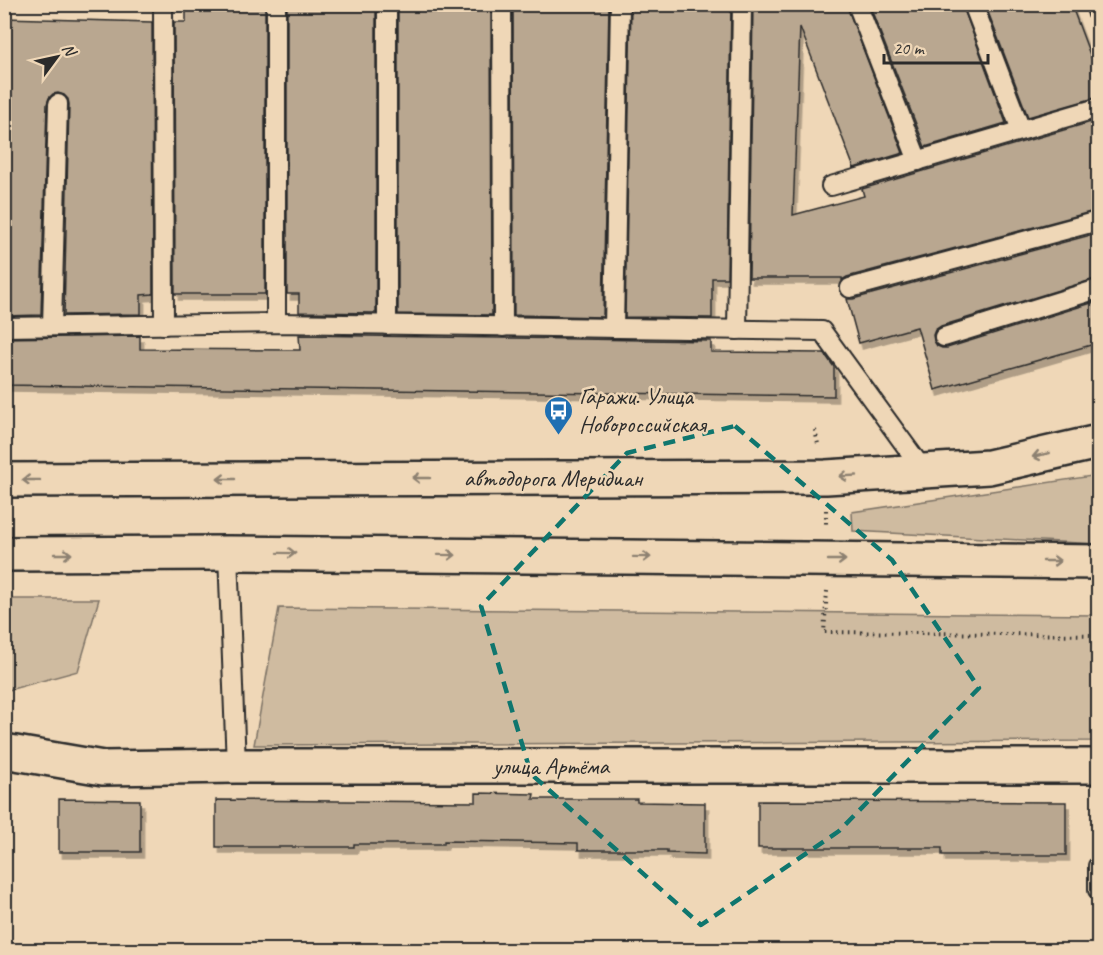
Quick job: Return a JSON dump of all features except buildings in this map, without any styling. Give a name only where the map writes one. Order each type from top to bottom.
[{"type":"main road","name":"автодорога Меридиан","points":[[4,480],[826,477],[989,467],[1098,442]]},
{"type":"main road","points":[[4,554],[228,553],[1098,562]]},
{"type":"main road","name":"улица Артёма","points":[[4,751],[103,768],[1098,766]]},
{"type":"lane","points":[[163,4],[164,325]]},
{"type":"lane","points":[[276,4],[276,323]]},
{"type":"lane","points":[[387,4],[387,325]]},
{"type":"lane","points":[[502,4],[503,327]]},
{"type":"lane","points":[[614,328],[620,4]]},
{"type":"lane","points":[[737,330],[742,4]]},
{"type":"lane","points":[[856,4],[918,160]]},
{"type":"lane","points":[[973,4],[1021,130]]},
{"type":"lane","points":[[1095,4],[1098,14]]},
{"type":"lane","points":[[52,326],[58,104]]},
{"type":"lane","points":[[831,186],[1098,108]]},
{"type":"lane","points":[[850,288],[1098,221]]},
{"type":"lane","points":[[944,337],[1098,290]]},
{"type":"lane","points":[[4,327],[276,323],[822,331],[924,471]]},
{"type":"lane","points":[[228,553],[236,766]]},
{"type":"lane","points":[[1098,866],[1098,890]]},
{"type":"path","points":[[828,582],[824,633],[1098,635]]},
{"type":"highlighted area","points":[[735,426],[892,560],[979,688],[839,831],[701,925],[531,774],[481,606],[627,453]]},
{"type":"shaded area","points":[[1098,475],[1098,544],[853,531],[852,512]]},
{"type":"shaded area","points":[[5,599],[99,599],[78,671],[5,691]]},
{"type":"shaded area","points":[[279,608],[1098,615],[1098,741],[254,745]]},
{"type":"place","name":"Гаражи. Улица Новороссийская","points":[[558,436]]}]
